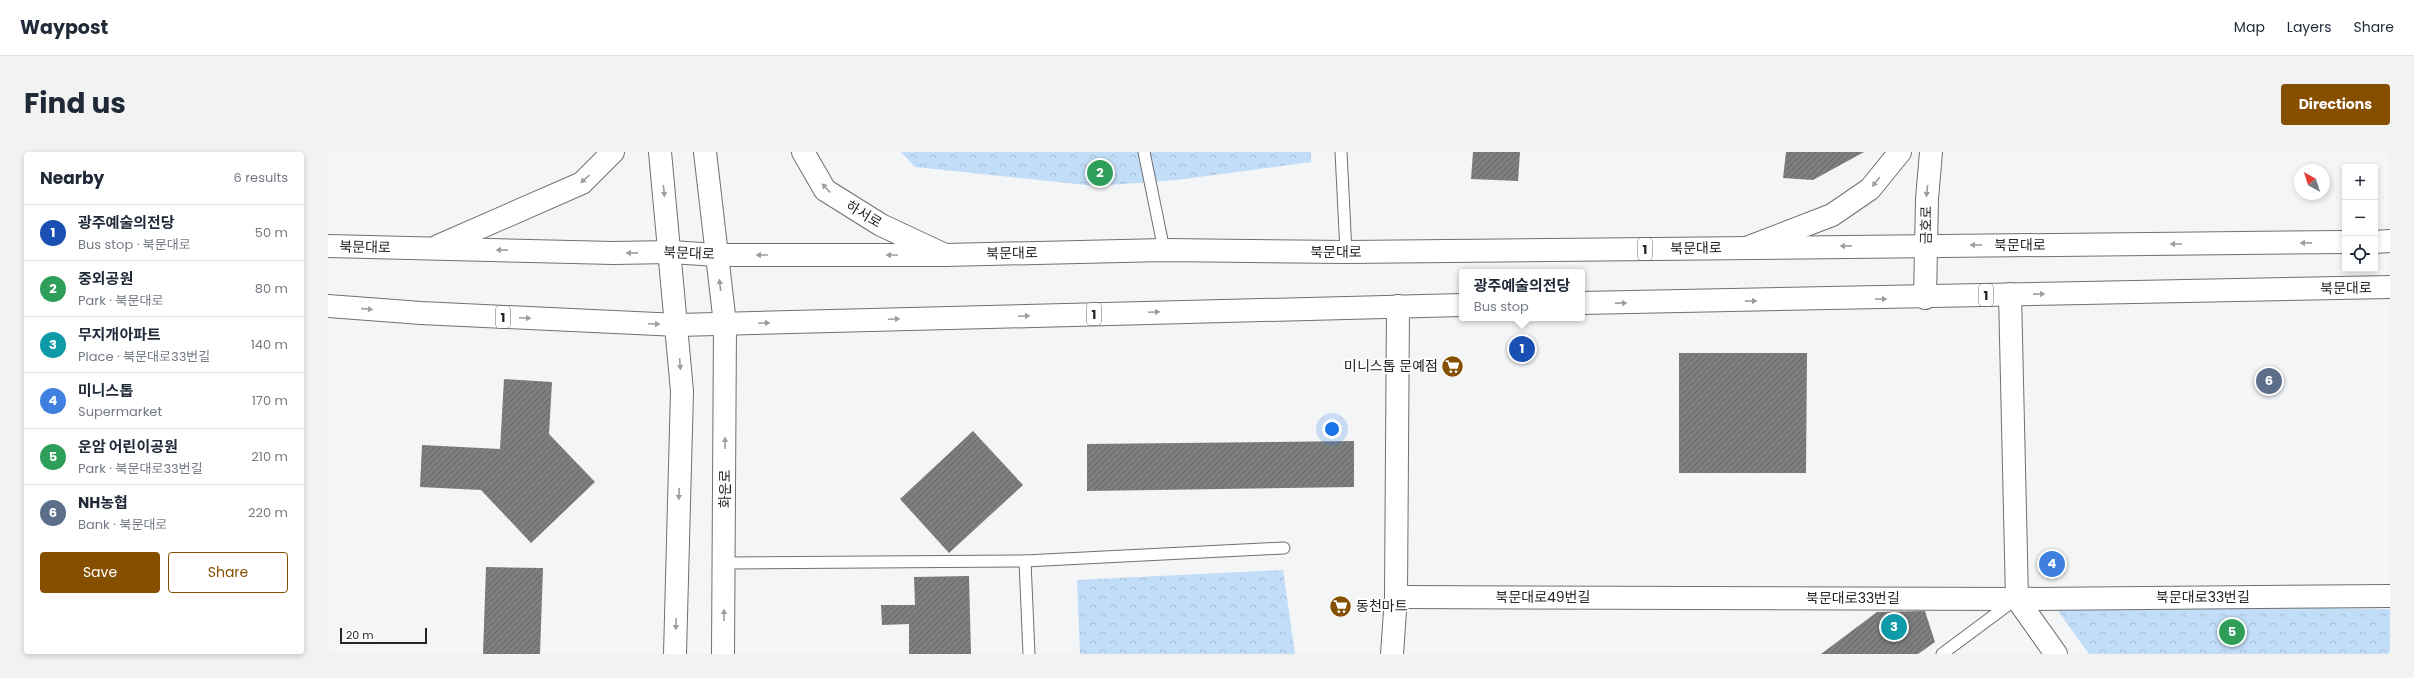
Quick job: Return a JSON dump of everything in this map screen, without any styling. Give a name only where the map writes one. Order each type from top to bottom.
[{"type":"main road","points":[[432,249],[582,183],[613,152]]},
{"type":"main road","points":[[660,152],[678,325],[682,391],[675,654]]},
{"type":"main road","points":[[705,152],[725,324]]},
{"type":"main road","name":"하서로","points":[[803,152],[825,190],[880,225],[945,255]]},
{"type":"main road","points":[[1749,247],[1832,215],[1870,189],[1900,152]]},
{"type":"main road","name":"금호로","points":[[1925,298],[1927,199],[1931,152]]},
{"type":"main road","points":[[2378,242],[2390,241]]},
{"type":"main road","name":"북문대로","points":[[328,246],[614,253],[670,252],[717,255],[945,255],[1164,250],[1346,252],[2342,242]]},
{"type":"main road","name":"북문대로","points":[[1585,303],[1925,298],[2010,294],[2390,287]]},
{"type":"main road","points":[[2010,294],[2017,598],[2056,654]]},
{"type":"main road","name":"1","points":[[328,306],[421,313],[678,325],[1459,305]]},
{"type":"main road","points":[[1392,654],[1396,597],[1398,306]]},
{"type":"main road","name":"화운로","points":[[723,654],[725,563],[725,324]]},
{"type":"main road","name":"북문대로33번길","points":[[1690,598],[2390,596]]},
{"type":"main road","name":"북문대로49번길","points":[[1396,597],[1690,598]]},
{"type":"lane","points":[[1144,152],[1164,250]]},
{"type":"lane","points":[[1341,152],[1346,252]]},
{"type":"lane","points":[[725,563],[1025,561],[1284,548]]},
{"type":"lane","points":[[1025,561],[1029,654]]},
{"type":"lane","points":[[1942,654],[2017,598]]},
{"type":"green space","points":[[901,152],[1311,152],[1311,162],[1177,180],[1096,186],[915,167]]},
{"type":"green space","points":[[1283,570],[1295,654],[1080,654],[1077,580]]},
{"type":"green space","points":[[2053,604],[2390,609],[2390,654],[2089,654]]},
{"type":"building","points":[[1473,152],[1520,152],[1518,181],[1471,179]]},
{"type":"building","points":[[1786,152],[1864,152],[1813,180],[1783,178]]},
{"type":"building","points":[[1679,353],[1807,353],[1806,473],[1679,473]]},
{"type":"building","points":[[504,379],[552,382],[549,434],[595,482],[531,543],[481,490],[420,487],[422,445],[500,449]]},
{"type":"building","points":[[973,431],[1023,485],[949,553],[900,499]]},
{"type":"building","points":[[1354,441],[1354,487],[1087,491],[1087,444]]},
{"type":"building","points":[[486,567],[543,568],[540,654],[483,654]]},
{"type":"building","points":[[969,576],[971,654],[909,654],[909,624],[882,625],[881,605],[915,605],[914,577]]},
{"type":"building","points":[[1925,611],[1935,642],[1918,654],[1821,654],[1877,612]]},
{"type":"place","name":"중외공원","points":[[1100,173]]},
{"type":"place","name":"광주예술의전당","points":[[1522,349]]},
{"type":"place","name":"미니스톱 문예점","points":[[1453,366]]},
{"type":"place","name":"NH농협","points":[[2269,381]]},
{"type":"place","name":"미니스톱","points":[[2052,564]]},
{"type":"place","name":"동천마트","points":[[1341,606]]},
{"type":"place","name":"무지개아파트","points":[[1894,627]]},
{"type":"place","name":"운암 어린이공원","points":[[2232,632]]}]
